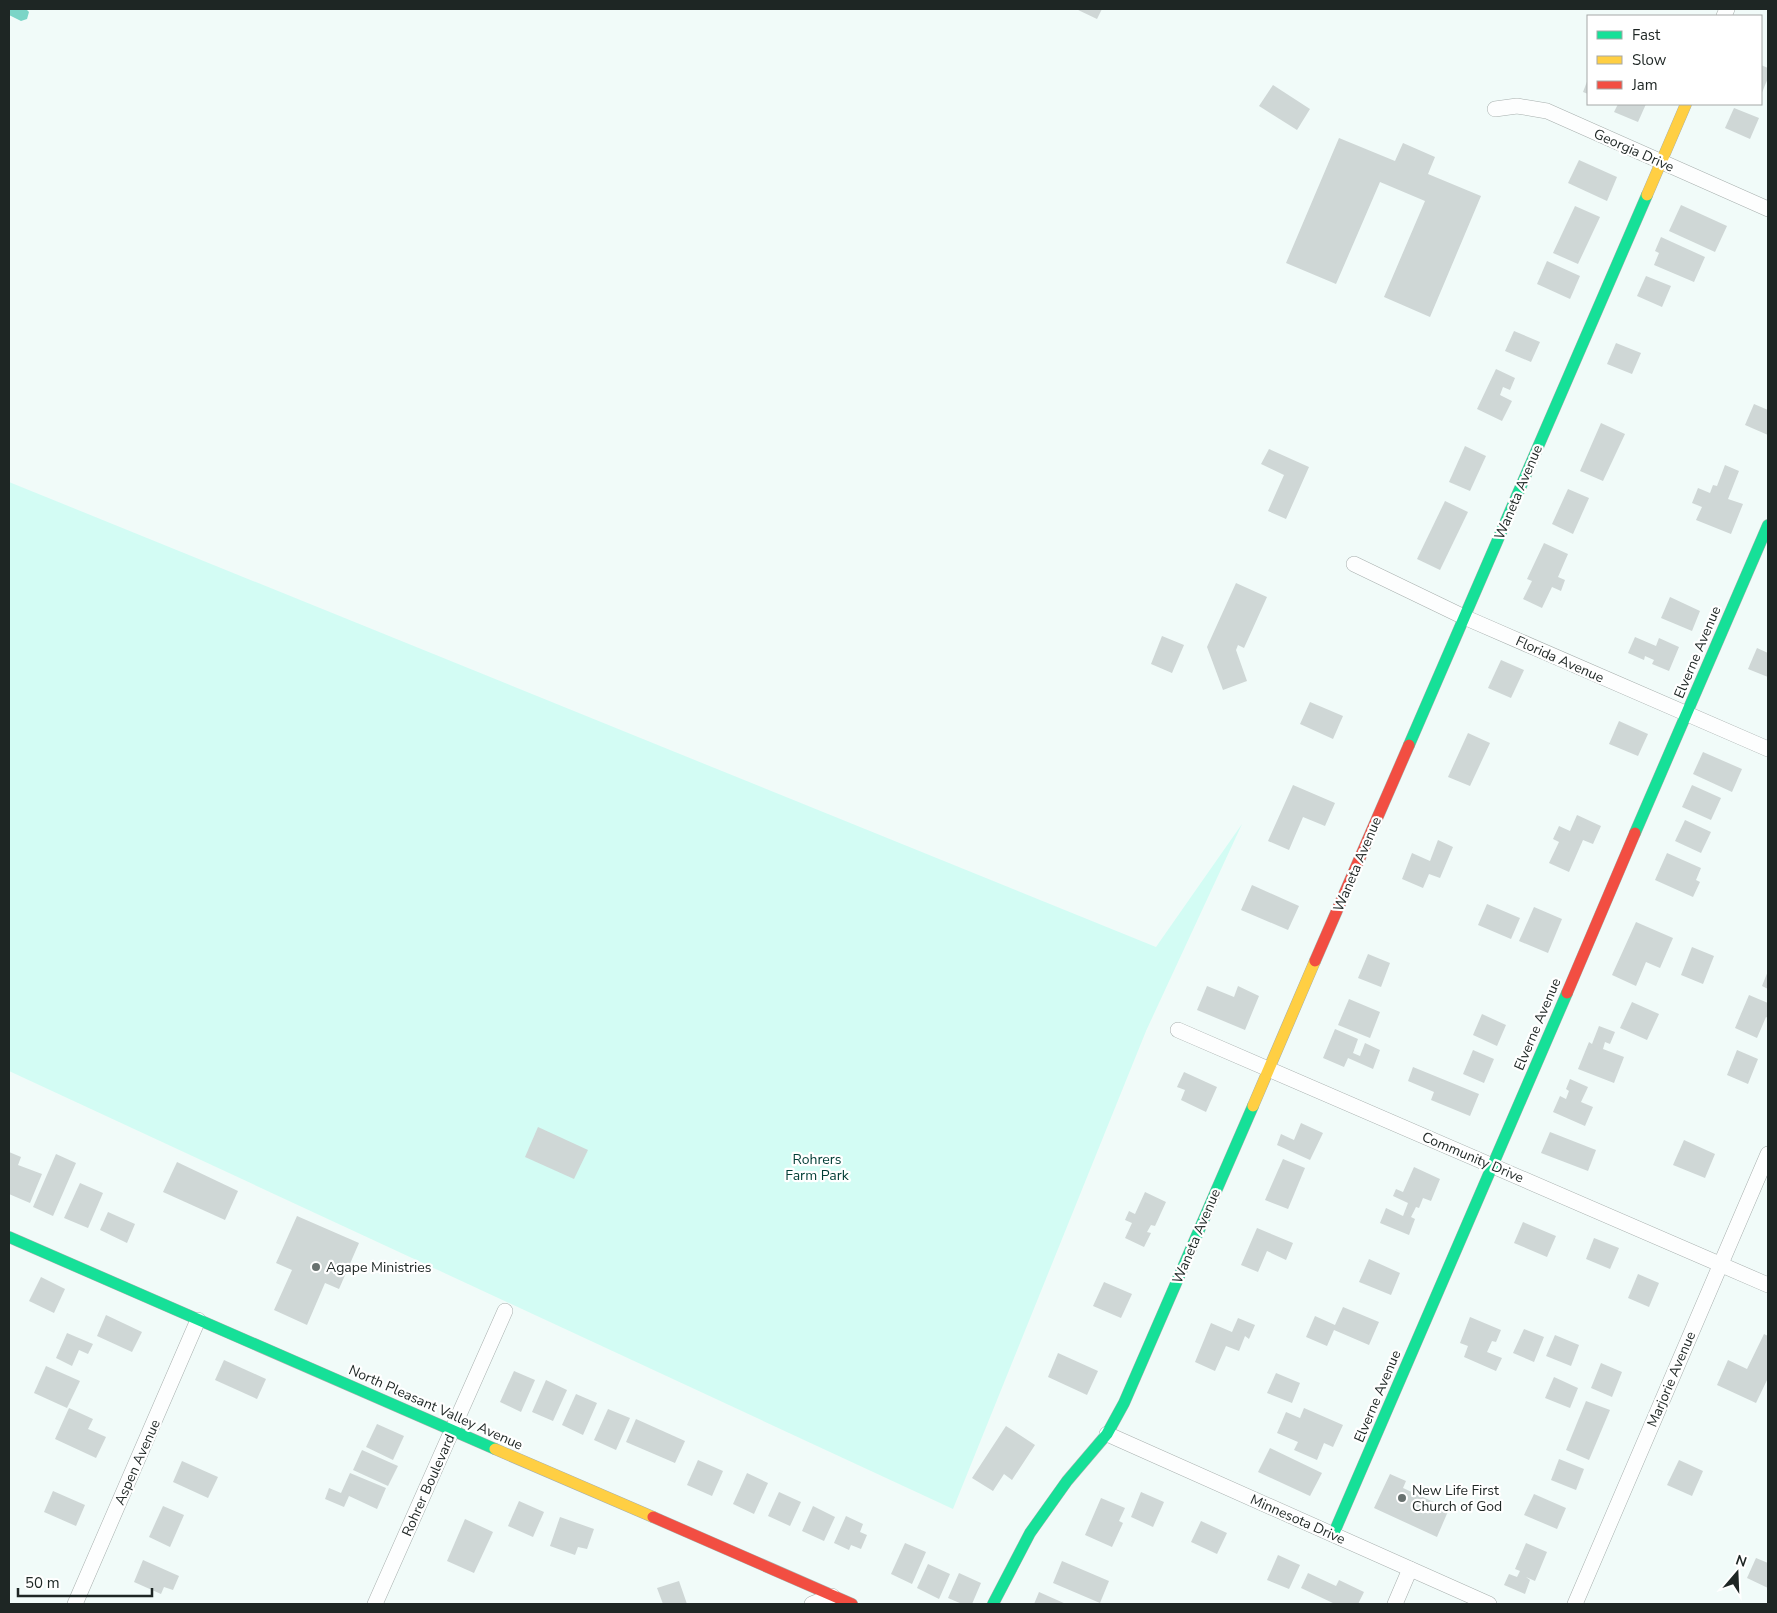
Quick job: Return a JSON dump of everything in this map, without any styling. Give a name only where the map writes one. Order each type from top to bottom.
[{"type":"street","name":"Waneta Avenue","points":[[993,1604],[1030,1533],[1058,1493],[1107,1434],[1124,1403],[1686,105]]},
{"type":"street","name":"Georgia Drive","points":[[1495,109],[1517,106],[1547,111],[1768,209]]},
{"type":"street","name":"Elverne Avenue","points":[[1333,1535],[1768,525]]},
{"type":"street","name":"Florida Avenue","points":[[1354,564],[1464,617],[1768,750]]},
{"type":"street","name":"Community Drive","points":[[1178,1030],[1768,1284]]},
{"type":"street","name":"Marjorie Avenue","points":[[1575,1604],[1768,1154]]},
{"type":"street","name":"North Pleasant Valley Avenue","points":[[9,1237],[852,1604]]},
{"type":"street","name":"Rohrer Boulevard","points":[[375,1604],[505,1311]]},
{"type":"street","name":"Aspen Avenue","points":[[75,1604],[198,1320]]},
{"type":"street","name":"Minnesota Drive","points":[[1107,1434],[1489,1604]]},
{"type":"street","points":[[1395,1604],[1410,1569]]},
{"type":"street","points":[[812,1604],[832,1596]]},
{"type":"green space","name":"Rohrers Farm Park","points":[[9,482],[1156,947],[1242,824],[1146,1031],[953,1509],[9,1071]]},
{"type":"shaded area","points":[[9,9],[26,9],[29,12],[27,19],[21,21],[9,15]]},
{"type":"building","points":[[1076,9],[1102,9],[1097,19]]},
{"type":"building","points":[[1762,65],[1768,68],[1768,78],[1762,93]]},
{"type":"building","points":[[1587,82],[1587,94],[1583,92]]},
{"type":"building","points":[[1273,85],[1310,109],[1297,130],[1259,106]]},
{"type":"building","points":[[1618,105],[1646,105],[1638,122],[1614,112]]},
{"type":"building","points":[[1734,108],[1759,118],[1750,139],[1725,128]]},
{"type":"building","points":[[1339,138],[1395,161],[1403,143],[1435,157],[1428,174],[1481,196],[1430,317],[1384,297],[1425,201],[1380,182],[1336,284],[1286,263]]},
{"type":"building","points":[[1579,160],[1617,177],[1607,201],[1568,183]]},
{"type":"building","points":[[1681,205],[1727,226],[1715,252],[1669,231]]},
{"type":"building","points":[[1575,206],[1600,217],[1578,264],[1553,253]]},
{"type":"building","points":[[1661,237],[1705,257],[1694,282],[1654,265],[1659,253],[1655,251]]},
{"type":"building","points":[[1547,261],[1580,276],[1570,299],[1537,284]]},
{"type":"building","points":[[1646,276],[1671,286],[1662,307],[1637,296]]},
{"type":"building","points":[[1514,331],[1540,342],[1531,362],[1505,351]]},
{"type":"building","points":[[1616,343],[1641,353],[1632,374],[1607,364]]},
{"type":"building","points":[[1496,369],[1515,378],[1510,390],[1503,387],[1500,395],[1512,401],[1502,421],[1477,409]]},
{"type":"building","points":[[1754,404],[1768,410],[1768,435],[1745,425]]},
{"type":"building","points":[[1601,423],[1625,434],[1603,481],[1580,471]]},
{"type":"building","points":[[1465,446],[1486,456],[1470,491],[1449,482]]},
{"type":"building","points":[[1269,449],[1309,467],[1286,519],[1268,511],[1284,475],[1261,464]]},
{"type":"building","points":[[1725,465],[1739,471],[1728,499],[1743,504],[1731,534],[1696,520],[1702,507],[1692,503],[1698,488],[1710,493],[1713,485],[1717,486]]},
{"type":"building","points":[[1568,489],[1589,498],[1573,534],[1552,524]]},
{"type":"building","points":[[1445,501],[1468,512],[1440,570],[1417,559]]},
{"type":"building","points":[[1544,543],[1568,554],[1558,577],[1565,580],[1561,591],[1552,587],[1542,608],[1523,599],[1532,581],[1527,579]]},
{"type":"building","points":[[1236,583],[1267,597],[1244,648],[1238,645],[1236,650],[1247,681],[1223,690],[1207,647]]},
{"type":"building","points":[[1670,597],[1700,611],[1692,631],[1661,618]]},
{"type":"building","points":[[1162,636],[1184,645],[1172,673],[1151,664]]},
{"type":"building","points":[[1635,637],[1656,646],[1659,638],[1679,647],[1669,671],[1652,664],[1654,660],[1645,656],[1644,660],[1628,653]]},
{"type":"building","points":[[1757,648],[1768,653],[1768,677],[1748,669]]},
{"type":"building","points":[[1501,660],[1524,670],[1511,698],[1488,688]]},
{"type":"building","points":[[1310,702],[1343,716],[1333,739],[1300,724]]},
{"type":"building","points":[[1619,721],[1648,734],[1638,756],[1609,744]]},
{"type":"building","points":[[1468,733],[1490,743],[1470,786],[1448,777]]},
{"type":"building","points":[[1703,752],[1742,769],[1732,792],[1693,774]]},
{"type":"building","points":[[1293,785],[1335,803],[1325,826],[1303,817],[1289,850],[1268,841]]},
{"type":"building","points":[[1692,785],[1721,798],[1711,820],[1682,807]]},
{"type":"building","points":[[1577,815],[1601,826],[1593,844],[1583,840],[1569,872],[1549,863],[1559,842],[1553,839],[1559,826],[1570,831]]},
{"type":"building","points":[[1685,820],[1711,832],[1701,853],[1675,841]]},
{"type":"building","points":[[1438,840],[1453,847],[1440,878],[1429,874],[1423,888],[1402,879],[1412,853],[1430,861]]},
{"type":"building","points":[[1667,853],[1701,868],[1696,880],[1700,882],[1693,897],[1655,880]]},
{"type":"building","points":[[1252,885],[1299,906],[1288,930],[1241,910]]},
{"type":"building","points":[[1487,904],[1520,918],[1511,939],[1478,925]]},
{"type":"building","points":[[1534,907],[1562,919],[1548,953],[1519,941]]},
{"type":"building","points":[[1636,922],[1673,938],[1660,968],[1646,962],[1636,986],[1612,975]]},
{"type":"building","points":[[1692,947],[1714,956],[1703,984],[1681,975]]},
{"type":"building","points":[[1368,954],[1390,963],[1381,987],[1358,978]]},
{"type":"building","points":[[1768,971],[1768,989],[1762,986]]},
{"type":"building","points":[[1207,986],[1234,997],[1238,986],[1259,996],[1245,1030],[1197,1010]]},
{"type":"building","points":[[1749,995],[1768,1003],[1768,1018],[1766,1017],[1757,1038],[1735,1028]]},
{"type":"building","points":[[1349,999],[1380,1012],[1370,1038],[1338,1025]]},
{"type":"building","points":[[1632,1002],[1659,1014],[1647,1040],[1620,1028]]},
{"type":"building","points":[[1482,1014],[1506,1025],[1497,1046],[1473,1035]]},
{"type":"building","points":[[1599,1026],[1615,1032],[1610,1044],[1605,1042],[1603,1049],[1624,1057],[1614,1083],[1578,1069],[1589,1042],[1592,1044]]},
{"type":"building","points":[[1335,1029],[1358,1039],[1353,1053],[1360,1056],[1365,1043],[1380,1050],[1373,1069],[1348,1058],[1344,1067],[1323,1058]]},
{"type":"building","points":[[1473,1050],[1494,1059],[1484,1083],[1463,1074]]},
{"type":"building","points":[[1737,1050],[1758,1059],[1748,1084],[1727,1075]]},
{"type":"building","points":[[1413,1067],[1479,1094],[1470,1116],[1431,1100],[1434,1092],[1408,1081]]},
{"type":"building","points":[[1184,1072],[1217,1087],[1206,1112],[1181,1100],[1185,1090],[1177,1087]]},
{"type":"building","points":[[1570,1079],[1588,1087],[1581,1102],[1593,1107],[1585,1126],[1553,1112],[1560,1096],[1566,1099],[1569,1091],[1566,1089]]},
{"type":"building","points":[[1301,1123],[1323,1133],[1310,1160],[1277,1145],[1281,1134],[1294,1140]]},
{"type":"building","points":[[538,1127],[588,1150],[574,1179],[525,1157]]},
{"type":"building","points":[[1550,1132],[1596,1150],[1588,1171],[1541,1153]]},
{"type":"building","points":[[1684,1140],[1715,1154],[1705,1178],[1673,1165]]},
{"type":"building","points":[[9,1152],[21,1157],[18,1165],[42,1174],[30,1203],[9,1194]]},
{"type":"building","points":[[56,1154],[76,1163],[53,1216],[33,1207]]},
{"type":"building","points":[[1283,1159],[1305,1168],[1288,1209],[1265,1200]]},
{"type":"building","points":[[177,1162],[238,1191],[225,1220],[163,1192]]},
{"type":"building","points":[[1414,1167],[1440,1179],[1431,1201],[1423,1198],[1419,1208],[1416,1207],[1411,1217],[1415,1219],[1409,1235],[1380,1223],[1386,1208],[1403,1216],[1408,1203],[1393,1196],[1396,1189],[1403,1192]]},
{"type":"building","points":[[80,1183],[103,1193],[88,1228],[64,1218]]},
{"type":"building","points":[[1145,1192],[1166,1202],[1155,1226],[1151,1225],[1147,1232],[1151,1233],[1144,1247],[1125,1238],[1132,1223],[1125,1220],[1129,1211],[1135,1214]]},
{"type":"building","points":[[108,1212],[135,1224],[127,1243],[100,1230]]},
{"type":"building","name":"Agape Ministries","points":[[297,1216],[359,1243],[339,1289],[325,1283],[307,1325],[274,1310],[292,1270],[276,1263]]},
{"type":"building","points":[[1523,1222],[1556,1236],[1547,1257],[1514,1243]]},
{"type":"building","points":[[1257,1228],[1293,1243],[1286,1260],[1267,1251],[1258,1272],[1241,1265]]},
{"type":"building","points":[[1594,1238],[1619,1248],[1610,1269],[1586,1259]]},
{"type":"building","points":[[1369,1259],[1400,1273],[1391,1295],[1359,1282]]},
{"type":"building","points":[[1638,1274],[1659,1283],[1649,1307],[1628,1298]]},
{"type":"building","points":[[41,1277],[65,1289],[54,1313],[29,1301]]},
{"type":"building","points":[[1104,1282],[1132,1294],[1121,1318],[1093,1306]]},
{"type":"building","points":[[1343,1307],[1379,1322],[1369,1345],[1334,1330],[1327,1346],[1306,1337],[1315,1316],[1335,1325]]},
{"type":"building","points":[[106,1315],[142,1332],[132,1352],[97,1336]]},
{"type":"building","points":[[1470,1317],[1501,1330],[1496,1342],[1492,1341],[1487,1352],[1502,1358],[1496,1371],[1464,1357],[1468,1346],[1460,1343]]},
{"type":"building","points":[[1238,1318],[1255,1325],[1249,1339],[1245,1336],[1239,1351],[1226,1346],[1215,1371],[1195,1362],[1211,1323],[1232,1332]]},
{"type":"building","points":[[1524,1329],[1544,1337],[1534,1362],[1513,1353]]},
{"type":"building","points":[[67,1333],[93,1344],[88,1354],[79,1350],[72,1366],[56,1358]]},
{"type":"building","points":[[1764,1334],[1768,1336],[1768,1378],[1756,1403],[1717,1385],[1728,1360],[1747,1369]]},
{"type":"building","points":[[1555,1335],[1579,1345],[1571,1366],[1546,1356]]},
{"type":"building","points":[[1058,1353],[1098,1371],[1087,1395],[1048,1377]]},
{"type":"building","points":[[224,1360],[266,1379],[257,1399],[215,1380]]},
{"type":"building","points":[[1601,1363],[1622,1372],[1612,1397],[1591,1388]]},
{"type":"building","points":[[46,1366],[80,1381],[67,1408],[34,1393]]},
{"type":"building","points":[[514,1371],[535,1380],[521,1412],[500,1402]]},
{"type":"building","points":[[1276,1373],[1300,1383],[1292,1403],[1267,1393]]},
{"type":"building","points":[[1554,1377],[1578,1388],[1570,1408],[1545,1398]]},
{"type":"building","points":[[546,1380],[567,1390],[553,1421],[532,1412]]},
{"type":"building","points":[[576,1394],[597,1403],[583,1435],[562,1425]]},
{"type":"building","points":[[1586,1401],[1610,1410],[1589,1460],[1566,1450]]},
{"type":"building","points":[[69,1408],[93,1419],[88,1429],[106,1437],[96,1458],[55,1439]]},
{"type":"building","points":[[1304,1408],[1343,1425],[1333,1447],[1324,1443],[1317,1460],[1294,1450],[1298,1442],[1277,1433],[1286,1412],[1300,1418]]},
{"type":"building","points":[[608,1409],[630,1418],[616,1450],[594,1440]]},
{"type":"building","points":[[636,1419],[685,1441],[675,1463],[626,1442]]},
{"type":"building","points":[[377,1424],[404,1436],[393,1460],[366,1447]]},
{"type":"building","points":[[1006,1426],[1035,1445],[1012,1480],[1004,1474],[993,1491],[972,1478]]},
{"type":"building","points":[[1270,1448],[1322,1473],[1310,1496],[1258,1472]]},
{"type":"building","points":[[362,1450],[398,1466],[388,1486],[353,1470]]},
{"type":"building","points":[[1559,1459],[1584,1469],[1576,1490],[1551,1480]]},
{"type":"building","points":[[698,1460],[723,1471],[712,1496],[687,1485]]},
{"type":"building","points":[[1679,1460],[1703,1471],[1692,1496],[1667,1485]]},
{"type":"building","points":[[182,1461],[218,1477],[208,1498],[173,1482]]},
{"type":"building","points":[[350,1473],[386,1488],[377,1509],[349,1496],[344,1507],[325,1499],[329,1488],[341,1493]]},
{"type":"building","points":[[747,1473],[768,1483],[754,1514],[733,1504]]},
{"type":"building","name":"New Life First Church of God","points":[[1390,1474],[1406,1481],[1403,1488],[1449,1509],[1437,1537],[1374,1508]]},
{"type":"building","points":[[53,1491],[85,1505],[76,1526],[44,1512]]},
{"type":"building","points":[[779,1492],[801,1502],[790,1526],[768,1516]]},
{"type":"building","points":[[1141,1492],[1164,1502],[1153,1527],[1131,1517]]},
{"type":"building","points":[[1534,1494],[1566,1508],[1557,1529],[1524,1515]]},
{"type":"building","points":[[1101,1498],[1125,1508],[1119,1521],[1123,1523],[1112,1547],[1085,1535]]},
{"type":"building","points":[[519,1501],[544,1512],[533,1537],[508,1526]]},
{"type":"building","points":[[163,1506],[184,1515],[170,1547],[149,1537]]},
{"type":"building","points":[[813,1506],[835,1517],[824,1541],[802,1531]]},
{"type":"building","points":[[846,1516],[863,1524],[860,1532],[867,1535],[861,1549],[851,1545],[849,1550],[834,1543]]},
{"type":"building","points":[[560,1517],[594,1529],[587,1549],[578,1547],[575,1555],[550,1546]]},
{"type":"building","points":[[465,1519],[493,1532],[474,1573],[447,1561]]},
{"type":"building","points":[[1201,1521],[1227,1533],[1217,1554],[1191,1542]]},
{"type":"building","points":[[905,1543],[926,1552],[912,1584],[891,1574]]},
{"type":"building","points":[[1526,1543],[1547,1552],[1535,1581],[1526,1577],[1530,1580],[1525,1594],[1504,1585],[1509,1574],[1517,1577],[1520,1571],[1515,1569]]},
{"type":"building","points":[[1278,1555],[1300,1565],[1289,1589],[1267,1580]]},
{"type":"building","points":[[1756,1558],[1768,1563],[1768,1588],[1747,1578]]},
{"type":"building","points":[[143,1560],[179,1576],[173,1590],[164,1587],[161,1594],[134,1582]]},
{"type":"building","points":[[1062,1561],[1109,1581],[1100,1603],[1053,1583]]},
{"type":"building","points":[[928,1564],[950,1574],[939,1599],[917,1588]]},
{"type":"building","points":[[959,1573],[981,1583],[972,1604],[962,1604],[948,1598]]},
{"type":"building","points":[[1308,1573],[1336,1586],[1339,1580],[1364,1592],[1358,1604],[1335,1604],[1301,1588]]},
{"type":"building","points":[[679,1581],[687,1604],[663,1604],[657,1588]]},
{"type":"building","points":[[1039,1592],[1066,1604],[1034,1604]]},
{"type":"traffic: fast","points":[[1409,745],[1647,195]]},
{"type":"traffic: fast","points":[[1635,833],[1768,525]]},
{"type":"traffic: fast","points":[[1333,1535],[1567,993]]},
{"type":"traffic: fast","points":[[993,1604],[1030,1533],[1067,1481],[1107,1434],[1124,1403],[1253,1106]]},
{"type":"traffic: fast","points":[[9,1237],[495,1449]]},
{"type":"traffic: slow","points":[[1647,195],[1686,105]]},
{"type":"traffic: slow","points":[[1253,1106],[1315,961]]},
{"type":"traffic: slow","points":[[495,1449],[653,1517]]},
{"type":"traffic: jam","points":[[1315,961],[1409,745]]},
{"type":"traffic: jam","points":[[1567,993],[1635,833]]},
{"type":"traffic: jam","points":[[653,1517],[852,1604]]},
{"type":"place","name":"Agape Ministries","points":[[316,1267]]},
{"type":"place","name":"New Life First Church of God","points":[[1402,1498]]}]
